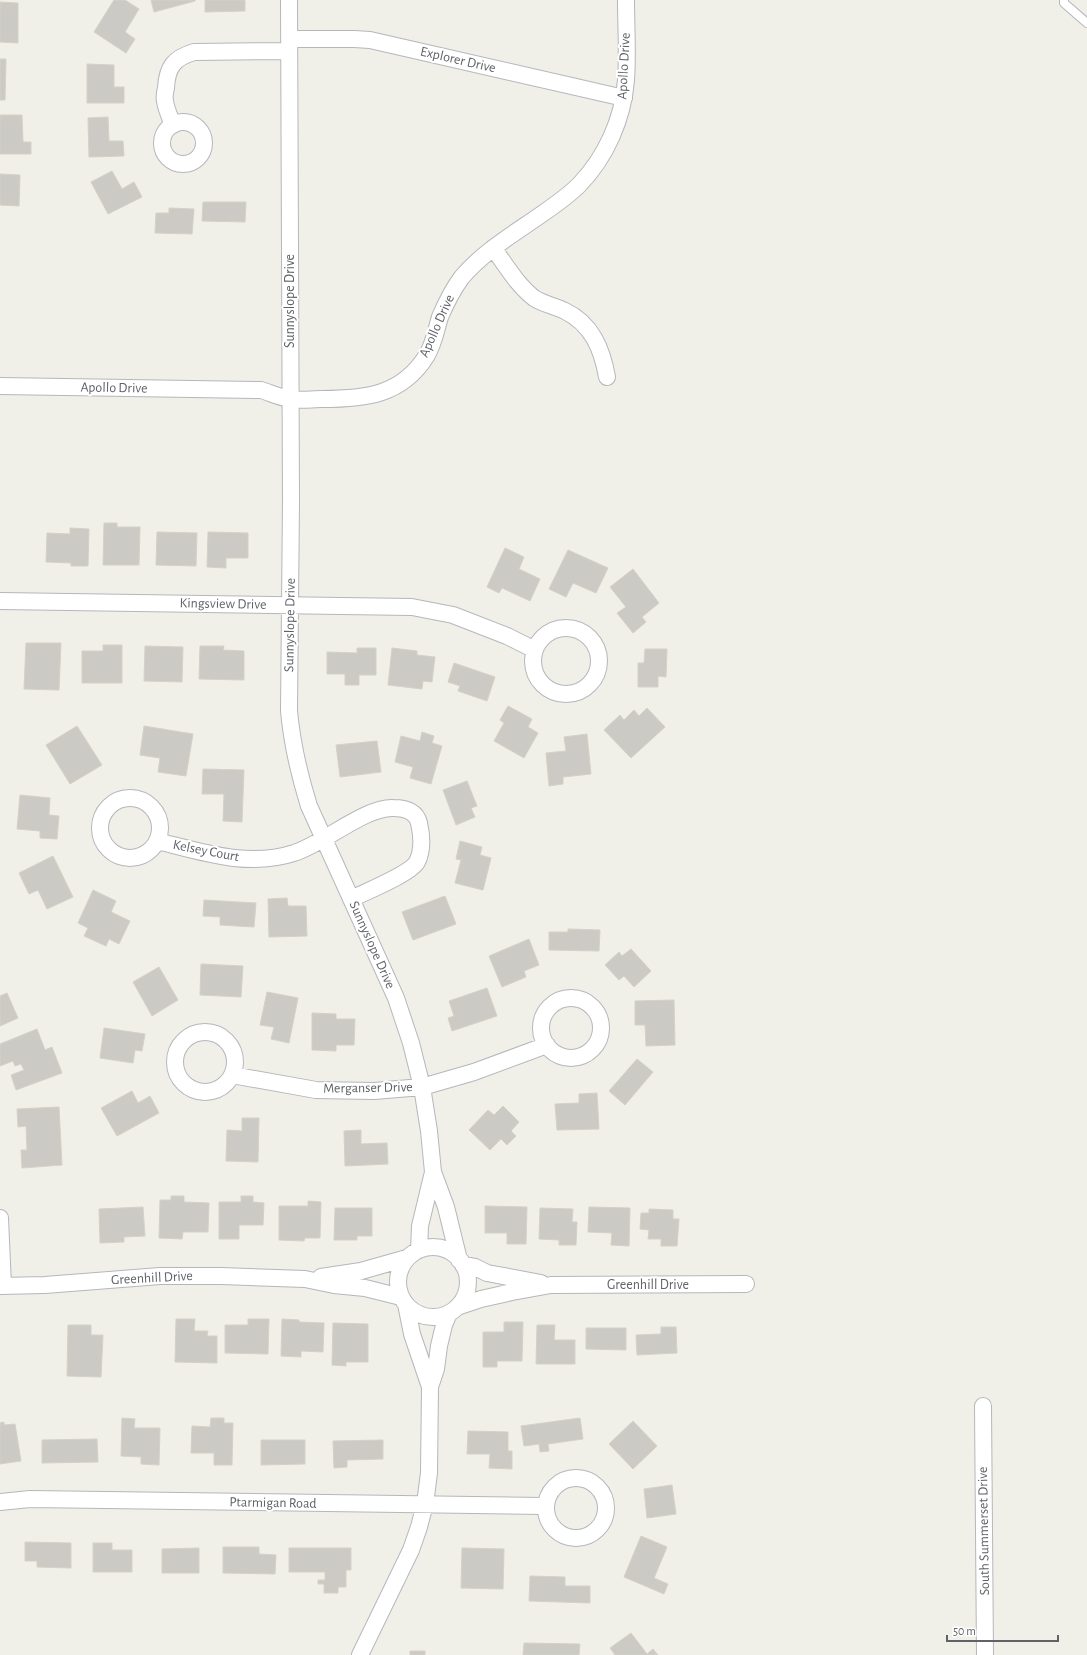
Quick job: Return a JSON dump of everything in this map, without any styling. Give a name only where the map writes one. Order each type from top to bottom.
[{"type":"street","name":"Sunnyslope Drive","points":[[289,0],[291,400],[289,711],[292,741],[303,787],[324,839],[396,998],[411,1043],[422,1087],[430,1131],[433,1172],[446,1207],[461,1262]]},
{"type":"street","name":"Apollo Drive","points":[[0,386],[261,390],[291,400],[362,398],[381,393],[399,384],[414,371],[426,356],[433,342],[440,318],[449,296],[462,277],[494,248],[564,198],[578,186],[592,171],[606,149],[617,125],[624,98],[626,80],[626,0]]},
{"type":"street","name":"Explorer Drive","points":[[173,125],[165,101],[166,78],[175,61],[184,55],[194,52],[354,39],[370,40],[624,98]]},
{"type":"street","points":[[494,248],[522,288],[535,299],[564,310],[578,319],[590,331],[604,358],[607,377]]},
{"type":"street","name":"Kingsview Drive","points":[[0,601],[412,607],[453,616],[507,636],[535,650]]},
{"type":"street","points":[[560,629],[572,629],[582,633],[591,640],[597,650],[599,661],[597,672],[592,682],[584,689],[575,693],[565,694],[554,692],[545,687],[538,680],[532,660],[535,650],[540,640],[550,632],[560,629]]},
{"type":"street","name":"Kelsey Court","points":[[157,842],[223,857],[263,860],[295,853],[371,813],[391,808],[408,809],[417,818],[421,835],[421,850],[416,863],[405,872],[351,899]]},
{"type":"street","name":"Merganser Drive","points":[[232,1075],[328,1090],[374,1091],[422,1087],[474,1072],[546,1045]]},
{"type":"street","name":"Sunnyslope Drive","points":[[413,1254],[433,1172]]},
{"type":"street","points":[[0,1218],[2,1286]]},
{"type":"street","points":[[360,1655],[411,1550],[425,1504],[429,1473],[430,1387],[436,1369],[441,1339],[453,1310],[462,1300],[467,1287],[466,1274],[461,1262],[452,1253],[433,1247],[413,1254],[402,1265],[398,1276],[398,1287],[430,1387]]},
{"type":"street","name":"Greenhill Drive","points":[[305,1279],[361,1271],[413,1254]]},
{"type":"street","name":"Greenhill Drive","points":[[461,1262],[487,1273],[551,1285]]},
{"type":"street","name":"Greenhill Drive","points":[[2,1286],[45,1285],[160,1276],[221,1276],[305,1279],[334,1285],[365,1288],[403,1301]]},
{"type":"street","name":"Greenhill Drive","points":[[453,1310],[488,1297],[551,1285],[746,1284]]},
{"type":"street","points":[[403,1301],[421,1315],[430,1317],[440,1316],[453,1310]]},
{"type":"street","name":"South Summerset Drive","points":[[983,1406],[985,1655]]},
{"type":"street","name":"Ptarmigan Road","points":[[0,1502],[30,1499],[542,1506],[546,1508]]},
{"type":"lane","points":[[1064,0],[1064,3],[1087,23]]},
{"type":"building","points":[[114,0],[125,0],[139,9],[125,32],[135,39],[126,53],[94,32]]},
{"type":"building","points":[[151,0],[195,0],[195,1],[154,12]]},
{"type":"building","points":[[205,0],[245,0],[245,11],[205,12]]},
{"type":"building","points":[[0,2],[18,3],[18,43],[0,42]]},
{"type":"building","points":[[0,59],[6,59],[5,100],[0,100]]},
{"type":"building","points":[[87,64],[114,65],[114,87],[124,87],[124,103],[87,103]]},
{"type":"building","points":[[0,115],[22,115],[23,142],[31,142],[31,154],[0,154]]},
{"type":"building","points":[[108,117],[109,141],[123,141],[124,156],[89,157],[88,118]]},
{"type":"building","points":[[112,171],[122,189],[134,182],[142,197],[108,214],[91,182]]},
{"type":"building","points":[[0,174],[20,175],[19,206],[0,205]]},
{"type":"building","points":[[203,202],[246,202],[245,222],[202,221]]},
{"type":"building","points":[[169,208],[194,209],[192,234],[155,233],[156,213],[169,213]]},
{"type":"building","points":[[104,523],[117,523],[117,527],[140,527],[139,565],[103,565]]},
{"type":"building","points":[[70,528],[89,529],[88,566],[71,566],[71,563],[46,562],[47,533],[70,534]]},
{"type":"building","points":[[157,532],[197,533],[196,566],[156,565]]},
{"type":"building","points":[[208,532],[248,533],[248,558],[226,558],[226,568],[207,567]]},
{"type":"building","points":[[505,548],[524,557],[519,569],[540,579],[530,601],[502,588],[499,593],[487,587]]},
{"type":"building","points":[[568,550],[608,568],[596,593],[573,583],[566,597],[549,589]]},
{"type":"building","points":[[633,569],[659,603],[642,617],[646,622],[633,633],[617,613],[626,607],[610,587]]},
{"type":"building","points":[[26,643],[61,643],[59,690],[24,689]]},
{"type":"building","points":[[103,645],[122,645],[122,683],[82,683],[82,651],[103,651]]},
{"type":"building","points":[[145,646],[183,647],[182,682],[144,681]]},
{"type":"building","points":[[200,646],[224,646],[223,650],[244,651],[244,680],[199,679]]},
{"type":"building","points":[[357,648],[376,648],[376,675],[359,675],[359,685],[345,685],[345,674],[327,674],[327,652],[357,653]]},
{"type":"building","points":[[392,648],[417,651],[417,655],[435,657],[432,682],[423,681],[422,689],[388,685]]},
{"type":"building","points":[[645,649],[667,649],[666,677],[658,676],[658,687],[638,687],[638,663],[644,663]]},
{"type":"building","points":[[454,663],[495,677],[487,701],[458,691],[460,686],[448,682]]},
{"type":"building","points":[[508,706],[532,719],[528,727],[538,733],[524,758],[494,741],[504,723],[500,720]]},
{"type":"building","points":[[647,708],[665,727],[631,758],[604,730],[620,715],[624,720],[634,710],[639,716]]},
{"type":"building","points":[[77,726],[102,765],[70,784],[46,745]]},
{"type":"building","points":[[144,726],[193,734],[186,776],[158,772],[160,758],[140,755]]},
{"type":"building","points":[[422,732],[434,736],[432,743],[442,746],[431,784],[410,778],[413,767],[395,762],[401,736],[420,741]]},
{"type":"building","points":[[587,734],[591,774],[563,777],[563,784],[549,786],[546,753],[566,751],[564,737]]},
{"type":"building","points":[[377,741],[381,772],[340,777],[336,745]]},
{"type":"building","points":[[203,769],[244,770],[242,822],[223,821],[224,794],[202,794]]},
{"type":"building","points":[[467,781],[477,806],[471,808],[475,817],[456,825],[443,790]]},
{"type":"building","points":[[20,795],[50,798],[49,815],[59,816],[57,839],[40,838],[40,831],[17,829]]},
{"type":"building","points":[[460,841],[482,847],[480,855],[491,858],[483,890],[455,883],[461,860],[456,859]]},
{"type":"building","points":[[53,856],[73,897],[47,909],[38,890],[29,894],[19,873]]},
{"type":"building","points":[[93,890],[116,901],[111,912],[130,921],[119,944],[109,939],[106,946],[84,936],[88,928],[78,923]]},
{"type":"building","points":[[445,896],[456,924],[413,940],[402,912]]},
{"type":"building","points":[[287,898],[288,906],[306,906],[307,936],[269,937],[268,899]]},
{"type":"building","points":[[204,900],[256,903],[254,927],[220,925],[220,917],[203,916]]},
{"type":"building","points":[[568,929],[600,930],[599,951],[549,950],[549,932],[568,932]]},
{"type":"building","points":[[529,939],[539,965],[524,971],[526,977],[502,987],[489,956]]},
{"type":"building","points":[[631,949],[651,971],[634,987],[624,976],[619,980],[605,965],[619,952],[622,956]]},
{"type":"building","points":[[201,964],[243,966],[241,997],[200,995]]},
{"type":"building","points":[[159,967],[178,1000],[152,1016],[133,982]]},
{"type":"building","points":[[487,988],[497,1016],[452,1031],[448,1018],[454,1016],[449,1001]]},
{"type":"building","points":[[267,992],[298,998],[289,1043],[271,1039],[274,1027],[260,1025]]},
{"type":"building","points":[[7,993],[18,1018],[0,1026],[0,996]]},
{"type":"building","points":[[674,1000],[675,1045],[646,1046],[645,1025],[635,1025],[635,1001]]},
{"type":"building","points":[[312,1013],[336,1014],[336,1019],[355,1019],[354,1045],[336,1045],[336,1051],[312,1050]]},
{"type":"building","points":[[104,1028],[145,1034],[142,1051],[135,1050],[133,1063],[100,1058]]},
{"type":"building","points":[[37,1029],[45,1050],[52,1047],[62,1073],[16,1090],[11,1075],[24,1070],[21,1064],[15,1066],[13,1061],[0,1066],[0,1044]]},
{"type":"building","points":[[637,1059],[653,1072],[625,1105],[609,1091]]},
{"type":"building","points":[[132,1091],[138,1103],[150,1096],[159,1113],[117,1136],[101,1108]]},
{"type":"building","points":[[597,1093],[599,1129],[557,1130],[555,1104],[579,1103],[579,1094]]},
{"type":"building","points":[[503,1106],[519,1122],[511,1131],[516,1136],[507,1145],[501,1139],[490,1150],[469,1130],[488,1110],[494,1115]]},
{"type":"building","points":[[59,1107],[62,1165],[22,1168],[21,1150],[27,1150],[26,1126],[18,1127],[17,1109]]},
{"type":"building","points":[[242,1118],[259,1118],[258,1162],[226,1161],[227,1130],[242,1131]]},
{"type":"building","points":[[361,1130],[361,1144],[387,1143],[388,1164],[345,1166],[344,1131]]},
{"type":"building","points":[[171,1196],[184,1196],[184,1202],[209,1203],[208,1232],[183,1232],[182,1239],[159,1238],[160,1200],[171,1200]]},
{"type":"building","points":[[241,1196],[253,1196],[253,1202],[264,1203],[263,1225],[239,1225],[239,1239],[219,1239],[219,1202],[241,1202]]},
{"type":"building","points":[[308,1201],[321,1202],[320,1238],[305,1238],[304,1241],[279,1240],[279,1206],[308,1206]]},
{"type":"building","points":[[485,1206],[527,1207],[526,1244],[507,1244],[507,1233],[485,1233]]},
{"type":"building","points":[[143,1207],[145,1236],[124,1237],[124,1242],[100,1243],[99,1209]]},
{"type":"building","points":[[589,1207],[630,1208],[629,1246],[611,1245],[612,1233],[588,1232]]},
{"type":"building","points":[[335,1208],[372,1208],[372,1236],[357,1236],[357,1240],[334,1240]]},
{"type":"building","points":[[540,1208],[573,1209],[572,1222],[577,1222],[576,1245],[559,1245],[559,1240],[539,1239]]},
{"type":"building","points":[[649,1209],[673,1210],[673,1219],[679,1219],[677,1246],[661,1246],[661,1239],[648,1239],[649,1230],[640,1229],[641,1213],[649,1213]]},
{"type":"building","points":[[176,1319],[195,1319],[194,1331],[208,1331],[207,1336],[217,1336],[217,1363],[175,1362]]},
{"type":"building","points":[[248,1319],[269,1319],[268,1354],[225,1353],[225,1325],[248,1325]]},
{"type":"building","points":[[282,1319],[299,1320],[299,1322],[324,1323],[323,1352],[301,1351],[301,1357],[281,1356]]},
{"type":"building","points":[[504,1322],[523,1322],[522,1361],[497,1361],[497,1367],[483,1367],[483,1332],[504,1332]]},
{"type":"building","points":[[333,1323],[368,1324],[368,1362],[346,1362],[346,1366],[332,1365]]},
{"type":"building","points":[[68,1325],[91,1325],[91,1335],[103,1335],[101,1377],[67,1376]]},
{"type":"building","points":[[537,1325],[555,1325],[554,1340],[575,1340],[575,1364],[536,1364]]},
{"type":"building","points":[[661,1327],[676,1327],[677,1353],[637,1355],[636,1335],[661,1334]]},
{"type":"building","points":[[586,1328],[626,1328],[626,1350],[586,1349]]},
{"type":"building","points":[[122,1418],[135,1419],[134,1428],[160,1428],[159,1465],[141,1464],[141,1457],[121,1456]]},
{"type":"building","points":[[211,1418],[224,1418],[224,1423],[233,1423],[232,1465],[214,1465],[214,1453],[191,1453],[192,1426],[210,1427]]},
{"type":"building","points":[[580,1418],[583,1439],[548,1444],[549,1451],[540,1452],[539,1444],[524,1446],[521,1426]]},
{"type":"building","points":[[633,1421],[657,1446],[633,1469],[609,1444]]},
{"type":"building","points":[[4,1422],[4,1425],[15,1424],[21,1461],[0,1464],[0,1423]]},
{"type":"building","points":[[468,1431],[508,1432],[508,1451],[512,1451],[512,1469],[489,1468],[490,1454],[467,1454]]},
{"type":"building","points":[[97,1439],[98,1462],[42,1463],[42,1440]]},
{"type":"building","points":[[261,1440],[305,1440],[305,1464],[261,1465]]},
{"type":"building","points":[[383,1440],[383,1459],[347,1460],[347,1467],[334,1468],[333,1441]]},
{"type":"building","points":[[672,1485],[676,1514],[647,1518],[644,1489]]},
{"type":"building","points":[[641,1536],[667,1547],[654,1578],[668,1584],[664,1594],[624,1577]]},
{"type":"building","points":[[25,1542],[71,1543],[71,1568],[37,1567],[37,1561],[25,1561]]},
{"type":"building","points":[[93,1543],[112,1543],[112,1550],[132,1550],[132,1572],[93,1572]]},
{"type":"building","points":[[223,1547],[259,1547],[259,1554],[276,1555],[275,1574],[223,1573]]},
{"type":"building","points":[[199,1548],[199,1573],[162,1573],[162,1549]]},
{"type":"building","points":[[289,1548],[351,1548],[351,1570],[346,1570],[346,1587],[338,1587],[338,1593],[324,1593],[324,1584],[318,1584],[318,1580],[325,1580],[325,1572],[289,1572]]},
{"type":"building","points":[[462,1548],[504,1549],[503,1589],[461,1588]]},
{"type":"building","points":[[530,1576],[565,1577],[565,1586],[590,1586],[590,1603],[529,1601]]},
{"type":"building","points":[[631,1633],[647,1654],[653,1649],[658,1655],[615,1655],[610,1648]]},
{"type":"building","points":[[524,1643],[580,1644],[579,1655],[523,1655]]},
{"type":"building","points":[[410,1651],[425,1651],[425,1655],[410,1655]]}]
